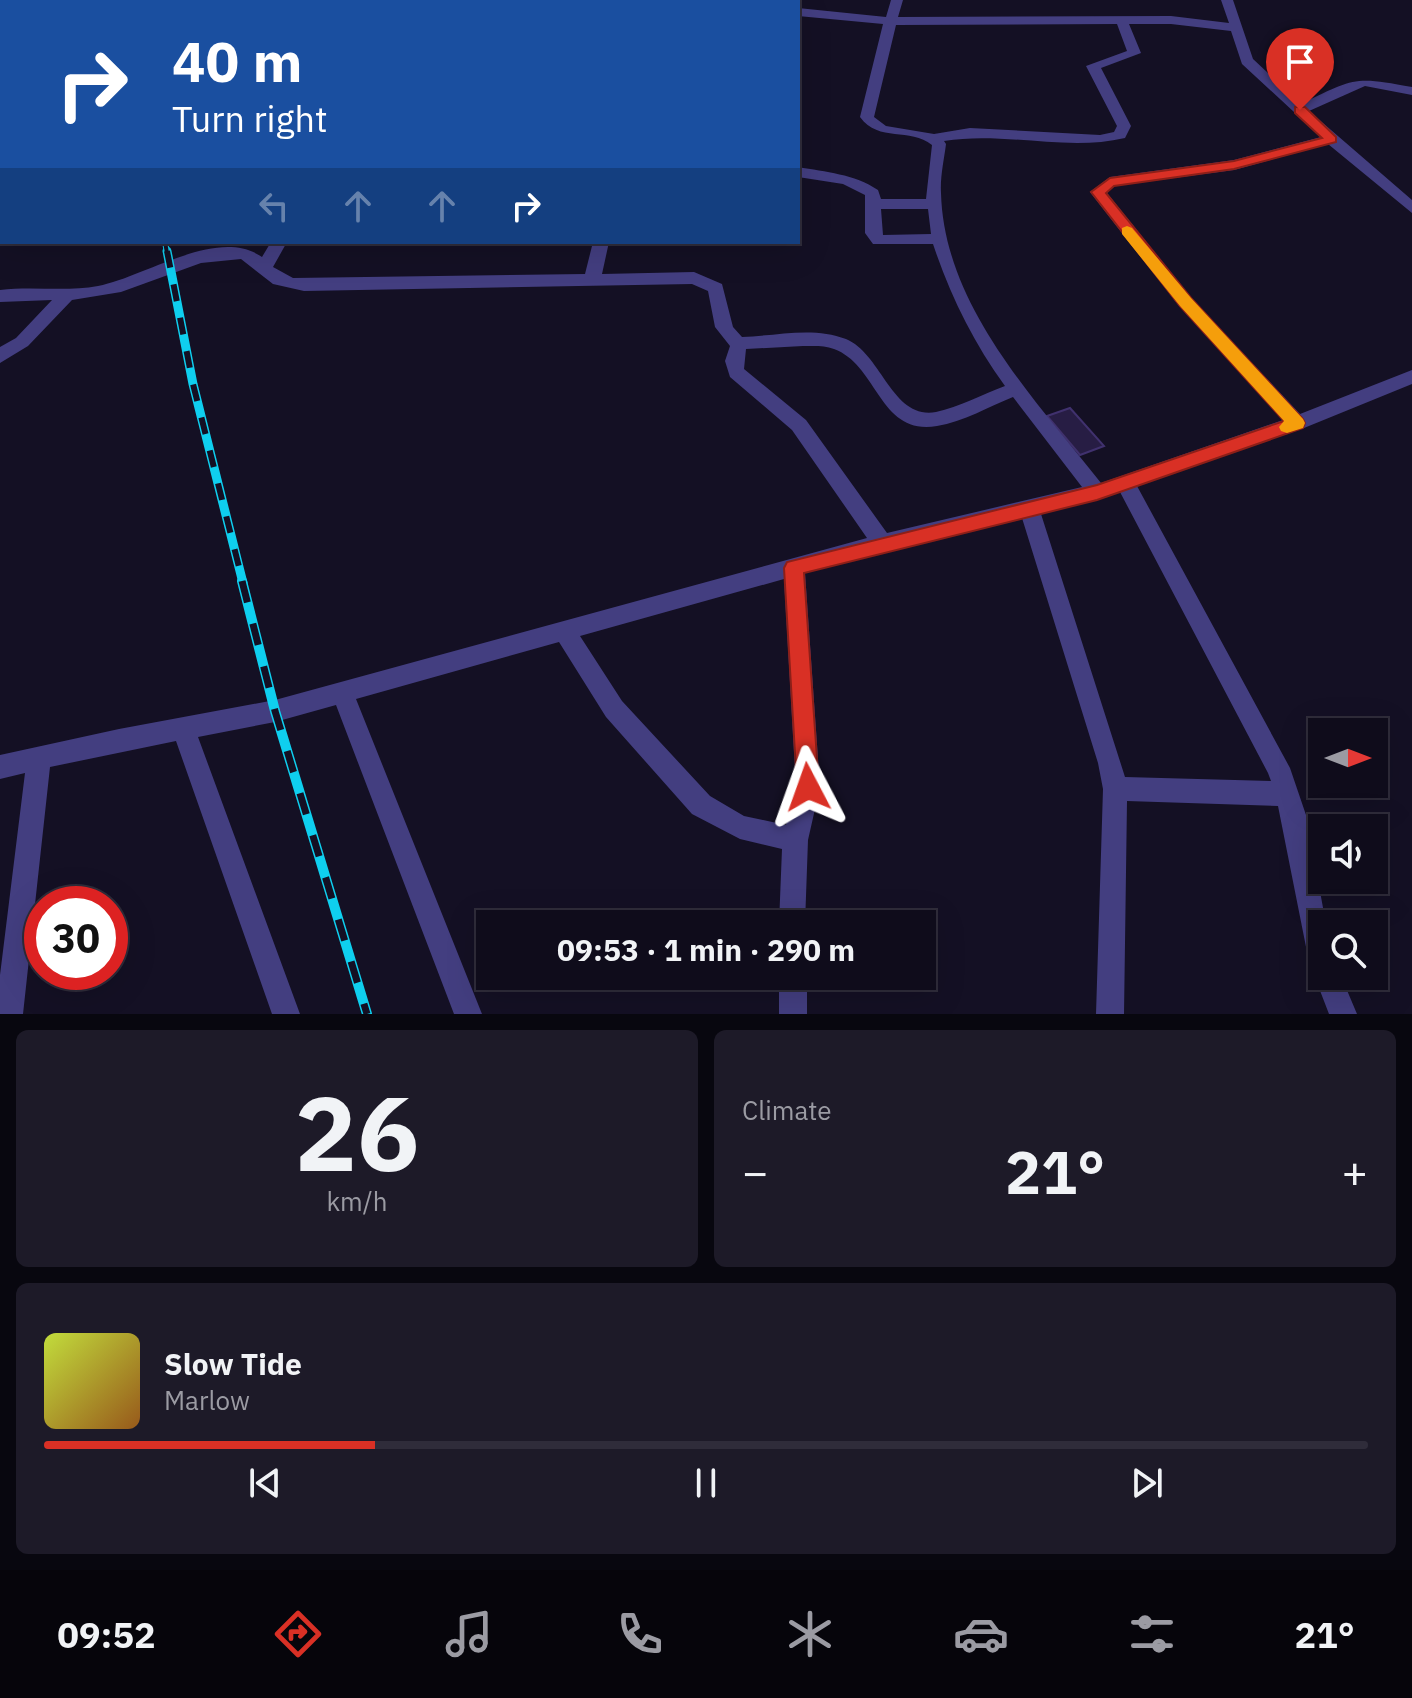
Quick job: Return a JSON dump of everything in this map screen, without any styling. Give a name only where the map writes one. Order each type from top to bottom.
[{"type":"street","points":[[897,0],[867,117],[871,125],[880,129],[934,138],[959,132],[1100,139],[1120,135],[1124,126],[1093,66],[1134,53],[1122,21]]},
{"type":"street","points":[[1227,0],[1239,45],[1247,61],[1412,208]]},
{"type":"street","points":[[800,12],[891,21],[1190,21],[1236,28]]},
{"type":"street","points":[[1300,110],[1351,85],[1365,82],[1412,91]]},
{"type":"street","points":[[934,138],[939,144],[934,204],[940,239],[973,327],[1097,492]]},
{"type":"street","points":[[1297,423],[1185,302],[1098,192],[1110,182],[1234,165],[1331,139]]},
{"type":"street","points":[[800,172],[864,186],[873,193],[873,233],[879,240],[940,239]]},
{"type":"street","points":[[874,204],[934,204]]},
{"type":"street","points":[[186,244],[189,262]]},
{"type":"street","points":[[265,267],[278,244]]},
{"type":"street","points":[[592,282],[601,244]]},
{"type":"street","points":[[0,296],[26,292],[68,294],[101,291],[189,262],[233,253],[256,258],[285,283],[304,285],[694,278],[716,288],[725,331],[730,339],[739,343],[838,343],[864,359],[897,410],[907,417],[923,421],[937,419],[1018,388]]},
{"type":"street","points":[[0,356],[22,342],[68,294]]},
{"type":"street","points":[[739,343],[734,361],[736,372],[799,425],[882,543]]},
{"type":"street","points":[[0,767],[275,711],[882,543],[1097,492],[1297,423],[1412,377]]},
{"type":"street","points":[[1125,483],[1288,794],[1297,823],[1309,910]]},
{"type":"street","points":[[1029,509],[1110,763],[1115,789],[1110,1014]]},
{"type":"street","points":[[792,910],[795,840],[808,787],[794,568]]},
{"type":"street","points":[[564,631],[630,729],[701,805],[740,827],[795,840]]},
{"type":"street","points":[[342,692],[468,1014]]},
{"type":"street","points":[[183,728],[286,1014]]},
{"type":"street","points":[[9,1014],[39,758]]},
{"type":"street","points":[[1115,789],[1288,794]]},
{"type":"street","points":[[793,990],[793,1014]]},
{"type":"street","points":[[1333,990],[1343,1014]]},
{"type":"building","points":[[1070,408],[1104,446],[1080,455],[1047,416]]},
{"type":"railway","points":[[165,244],[167,253]]},
{"type":"railway","points":[[167,251],[193,384],[243,583]]},
{"type":"railway","points":[[242,581],[275,711],[367,1014]]},
{"type":"slow traffic","points":[[1127,231],[1185,302],[1297,423],[1287,427]]},
{"type":"route","points":[[808,787],[794,568],[882,543],[1097,492],[1297,423],[1185,302],[1098,192],[1110,182],[1234,165],[1331,139],[1300,110]]}]
